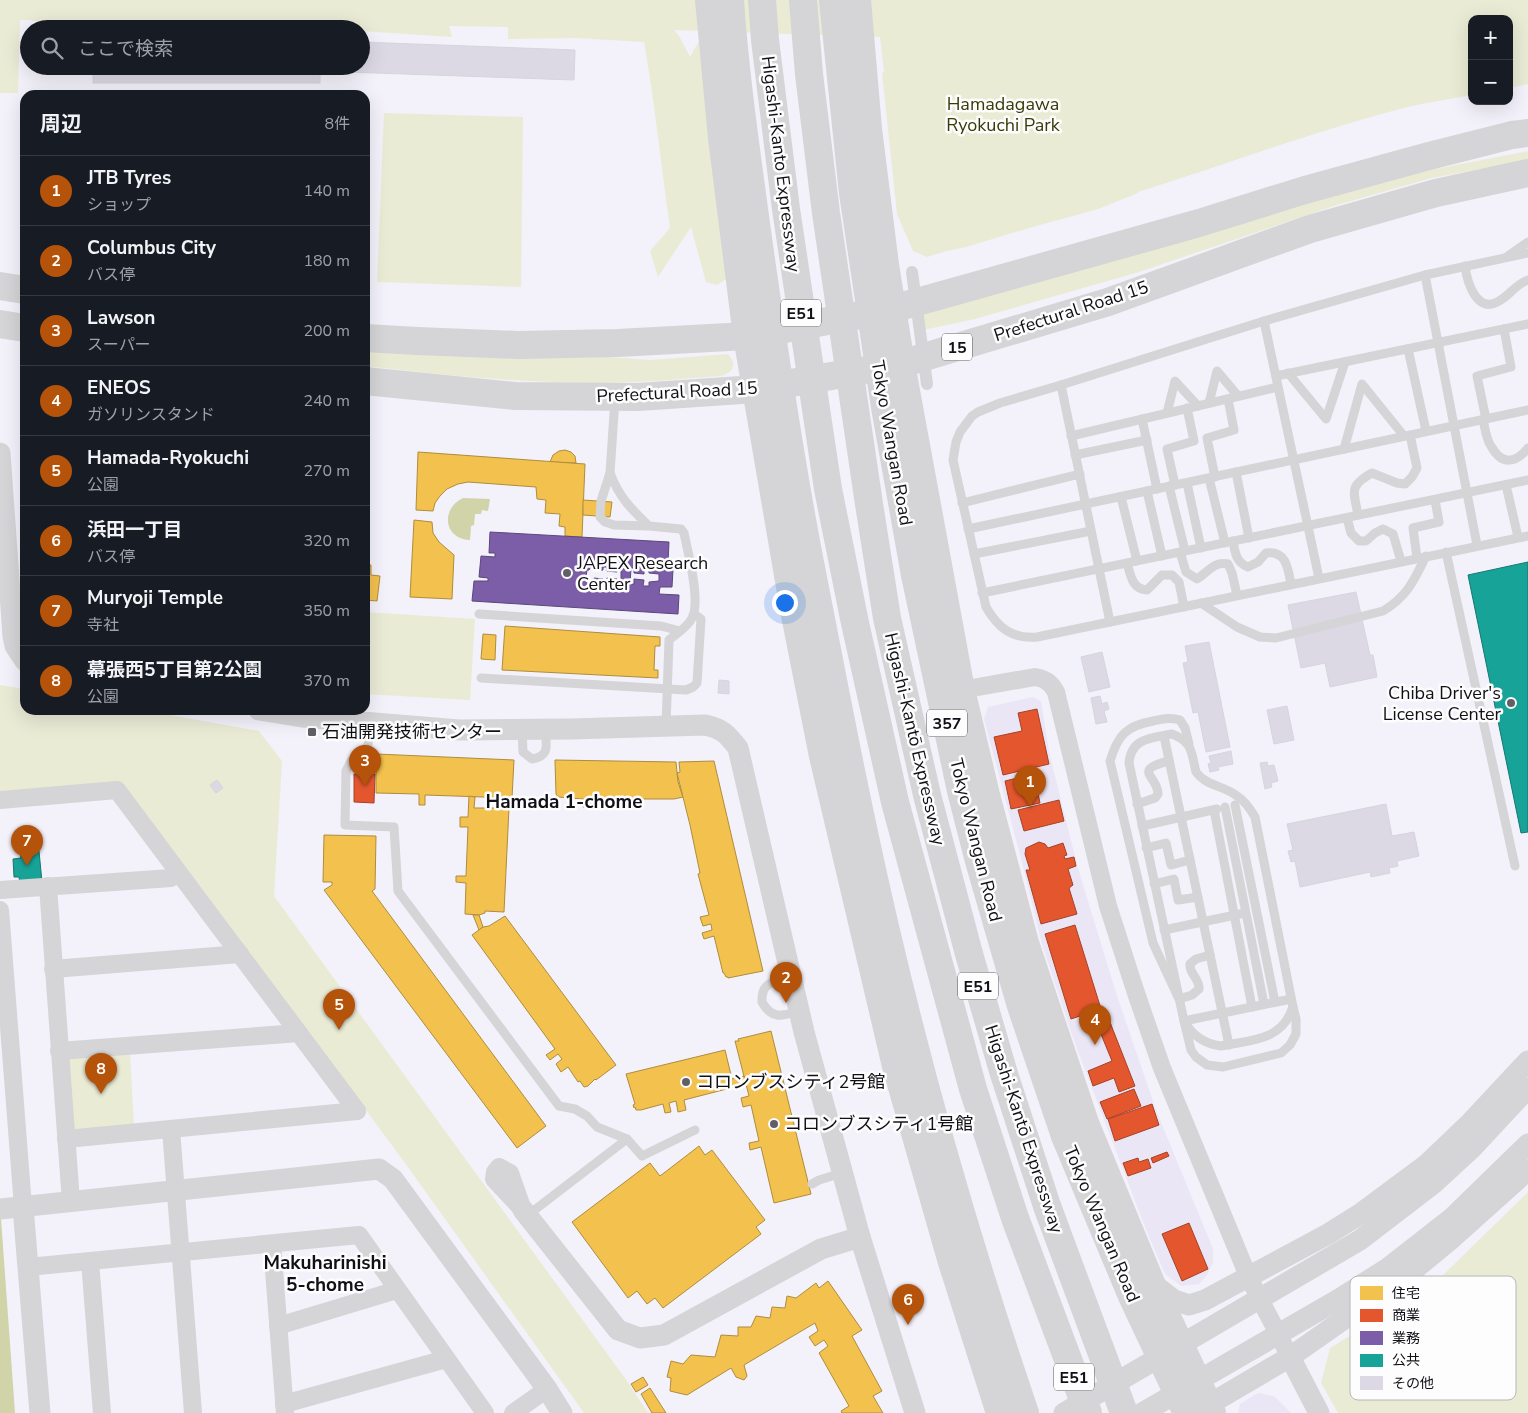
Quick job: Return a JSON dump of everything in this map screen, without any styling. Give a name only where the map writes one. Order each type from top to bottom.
[{"type":"main road","points":[[709,0],[722,138],[747,336],[794,610],[823,756],[892,1047],[951,1259],[1000,1413]]},
{"type":"main road","points":[[730,0],[744,137],[766,299],[794,476],[822,631],[885,930],[919,1064],[960,1211],[1025,1413]]},
{"type":"main road","name":"Higashi-Kantō Expressway","points":[[762,0],[765,40],[786,209],[828,489],[895,802],[973,1089],[1015,1218],[1088,1413]]},
{"type":"main road","name":"Higashi-Kantō Expressway","points":[[803,0],[809,74],[826,213],[889,628],[927,795],[969,954],[1004,1074],[1047,1206],[1124,1413]]},
{"type":"main road","name":"Tokyo Wangan Road","points":[[833,0],[853,193],[885,407],[915,575],[961,791],[979,861],[1021,1006],[1065,1136],[1132,1296],[1202,1410]]},
{"type":"main road","name":"357","points":[[857,0],[868,129],[892,309],[961,690],[986,795],[1025,943],[1085,1123],[1152,1283],[1202,1410]]},
{"type":"main road","points":[[370,338],[519,345],[747,336],[892,309],[1199,223],[1305,190],[1429,156],[1512,135],[1528,133]]},
{"type":"main road","name":"Prefectural Road 15","points":[[370,382],[515,396],[638,397],[756,389],[901,364],[1108,302],[1310,229],[1436,193],[1528,173]]},
{"type":"main road","points":[[0,286],[20,289]]},
{"type":"main road","points":[[0,324],[20,327]]},
{"type":"street","points":[[912,272],[927,384]]},
{"type":"street","points":[[0,453],[13,636],[15,646],[20,654]]},
{"type":"street","points":[[961,690],[1035,677],[1043,678],[1051,683],[1056,692],[1108,906],[1162,1068],[1248,1276],[1319,1413]]},
{"type":"street","points":[[290,715],[459,730],[705,725],[726,732],[738,748],[799,1011],[842,1173],[915,1413]]},
{"type":"street","points":[[0,800],[117,790],[357,1111],[66,1140]]},
{"type":"street","points":[[0,890],[170,878],[178,872]]},
{"type":"street","points":[[48,886],[71,1202]]},
{"type":"street","points":[[0,910],[40,1413]]},
{"type":"street","points":[[53,968],[240,954]]},
{"type":"street","points":[[59,1051],[299,1033]]},
{"type":"street","points":[[1152,1283],[1174,1300],[1188,1305],[1205,1300],[1328,1234],[1360,1214],[1426,1165],[1471,1122],[1528,1061]]},
{"type":"street","points":[[1064,1413],[1360,1240],[1433,1184],[1494,1126],[1528,1088]]},
{"type":"street","points":[[172,1130],[193,1413]]},
{"type":"street","points":[[1375,1276],[1452,1218],[1528,1144]]},
{"type":"street","points":[[0,1209],[379,1169],[393,1179],[547,1389],[562,1413]]},
{"type":"street","points":[[1406,1276],[1449,1241],[1528,1170]]},
{"type":"street","points":[[526,1212],[618,1330],[640,1338],[664,1335],[821,1249],[860,1237]]},
{"type":"street","points":[[28,1266],[359,1235],[485,1413]]},
{"type":"street","points":[[272,1244],[284,1409],[446,1359]]},
{"type":"street","points":[[90,1261],[102,1413]]},
{"type":"street","points":[[278,1326],[397,1290]]},
{"type":"street","points":[[1142,1413],[1350,1292]]},
{"type":"street","points":[[1202,1410],[1290,1357],[1350,1315]]},
{"type":"street","points":[[513,1413],[547,1389]]},
{"type":"lane","points":[[1506,257],[1528,242]]},
{"type":"lane","points":[[1528,252],[1425,275],[1264,321],[1061,386],[1000,402],[972,416],[960,432],[953,451],[952,460],[986,607],[990,615],[1003,628],[1015,636],[1025,638],[1528,536]]},
{"type":"lane","points":[[1465,266],[1469,286],[1479,300],[1485,304],[1498,302],[1511,290],[1528,280]]},
{"type":"lane","points":[[1425,275],[1477,546]]},
{"type":"lane","points":[[1264,321],[1319,578]]},
{"type":"lane","points":[[1276,376],[1528,324]]},
{"type":"lane","points":[[1504,329],[1511,367],[1477,376],[1490,446],[1505,461],[1519,458],[1528,448]]},
{"type":"lane","points":[[1408,349],[1426,432]]},
{"type":"lane","points":[[1288,373],[1326,419],[1345,362]]},
{"type":"lane","points":[[1209,403],[1218,371],[1238,396]]},
{"type":"lane","points":[[1168,413],[1175,381],[1198,406]]},
{"type":"lane","points":[[1344,449],[1362,384],[1407,436],[1417,468],[1405,484],[1397,483],[1372,473],[1362,478],[1357,482],[1354,493],[1358,515]]},
{"type":"lane","points":[[1061,386],[1110,622]]},
{"type":"lane","points":[[1072,436],[1278,387]]},
{"type":"lane","points":[[615,397],[610,473],[601,501],[601,518],[605,522],[614,525],[682,529],[695,593],[692,620],[670,640],[666,726]]},
{"type":"lane","points":[[1228,399],[1234,430],[1207,438],[1212,477],[1229,542],[1235,556],[1242,564],[1248,567],[1258,562],[1266,553],[1276,552],[1286,561],[1292,584]]},
{"type":"lane","points":[[1186,408],[1194,442],[1167,448],[1186,572],[1197,579],[1216,565],[1221,563],[1228,564],[1238,595]]},
{"type":"lane","points":[[968,530],[1528,410]]},
{"type":"lane","points":[[1142,419],[1157,489]]},
{"type":"lane","points":[[1075,455],[1147,440]]},
{"type":"lane","points":[[1236,472],[1250,538]]},
{"type":"lane","points":[[610,473],[623,499],[649,526]]},
{"type":"lane","points":[[962,503],[1080,474]]},
{"type":"lane","points":[[982,593],[1528,480]]},
{"type":"lane","points":[[1186,483],[1201,548]]},
{"type":"lane","points":[[1506,485],[1518,537]]},
{"type":"lane","points":[[1147,491],[1162,556]]},
{"type":"lane","points":[[1121,497],[1137,561]]},
{"type":"lane","points":[[1201,603],[1238,628],[1260,637],[1276,638],[1383,611],[1396,603],[1408,589],[1422,557],[1413,528],[1439,522],[1435,500]]},
{"type":"lane","points":[[1347,518],[1351,534],[1359,540],[1366,540],[1383,529],[1393,534],[1400,561]]},
{"type":"lane","points":[[974,554],[1091,531]]},
{"type":"lane","points":[[1446,552],[1515,866]]},
{"type":"lane","points":[[1127,564],[1132,582],[1142,589],[1147,590],[1162,575],[1172,575],[1179,582],[1184,606]]},
{"type":"lane","points":[[479,614],[661,626],[680,631]]},
{"type":"lane","points":[[480,678],[686,690],[697,683],[700,619],[694,614]]},
{"type":"lane","points":[[1179,999],[1153,943],[1110,761],[1120,737],[1130,729],[1137,724],[1169,718],[1180,720],[1183,723],[1196,772],[1199,776],[1204,781],[1237,795],[1240,804],[1256,911],[1275,1002]]},
{"type":"lane","points":[[371,722],[368,745],[364,752],[351,761],[346,771],[345,825],[394,827],[398,891],[559,1106],[575,1109],[587,1116],[597,1127],[627,1139],[642,1156],[695,1130]]},
{"type":"lane","points":[[522,729],[523,752],[532,759],[539,758],[546,750],[546,729]]},
{"type":"lane","points":[[1190,749],[1188,743],[1172,734],[1142,740],[1130,754],[1128,763],[1191,1050],[1196,1057],[1207,1065],[1223,1067],[1281,1053],[1290,1045],[1296,1034],[1296,1018],[1255,817],[1240,804]]},
{"type":"lane","points":[[1164,736],[1229,1045]]},
{"type":"lane","points":[[1137,804],[1155,798],[1158,794],[1158,788],[1148,775],[1149,771],[1158,763],[1169,760]]},
{"type":"lane","points":[[1142,826],[1240,804]]},
{"type":"lane","points":[[1224,807],[1264,1004]]},
{"type":"lane","points":[[1214,810],[1252,1007]]},
{"type":"lane","points":[[1146,848],[1166,843],[1171,865],[1190,860]]},
{"type":"lane","points":[[1154,884],[1174,879],[1178,900],[1198,897]]},
{"type":"lane","points":[[1164,930],[1273,907]]},
{"type":"lane","points":[[1179,999],[1192,995],[1199,989],[1198,982],[1190,970],[1190,964],[1196,959],[1210,955]]},
{"type":"lane","points":[[791,976],[768,984],[763,991],[762,1002],[776,1016],[799,1011]]},
{"type":"lane","points":[[1184,1021],[1275,1002],[1292,1003]]},
{"type":"lane","points":[[1184,1021],[1194,1034],[1206,1042],[1221,1046],[1229,1045],[1271,1036],[1285,1024],[1290,1015],[1292,1003]]},
{"type":"lane","points":[[526,1212],[627,1139]]},
{"type":"lane","points":[[812,1184],[842,1173]]},
{"type":"shaded area","points":[[463,498],[490,499],[488,511],[482,510],[481,514],[475,514],[474,525],[471,526],[470,540],[455,535],[448,523],[451,509]]},
{"type":"shaded area","points":[[1032,697],[1041,701],[1049,752],[1077,865],[1117,996],[1156,1110],[1213,1249],[1213,1262],[1207,1275],[1199,1284],[1181,1286],[1165,1274],[1076,1046],[1042,944],[984,719],[988,707]]},
{"type":"shaded area","points":[[0,1205],[15,1413],[0,1413]]},
{"type":"shaded area","points":[[1258,1393],[1274,1396],[1291,1413],[1238,1413],[1240,1404]]},
{"type":"green space","name":"Hamadagawa Ryokuchi Park","points":[[0,0],[1528,0],[1528,84],[1513,87],[1513,15],[1468,15],[1468,96],[1408,107],[1340,126],[1138,192],[1098,209],[927,257],[913,251],[897,214],[880,37],[674,30],[690,57],[703,34],[728,278],[717,285],[706,282],[691,227],[658,277],[650,251],[670,228],[644,42],[577,38],[508,39],[508,27],[449,26],[452,37],[370,32],[370,20],[20,20],[18,93],[0,93]]},
{"type":"green space","points":[[384,113],[523,117],[521,287],[377,282]]},
{"type":"green space","points":[[1528,151],[1528,160],[1432,178],[1337,205],[1139,272],[975,319],[923,330],[920,314],[1272,213],[1430,170]]},
{"type":"green space","points":[[370,351],[579,355],[651,360],[728,354],[733,362],[731,371],[720,376],[659,381],[569,383],[452,375],[370,367]]},
{"type":"green space","points":[[370,612],[475,619],[470,700],[370,694]]},
{"type":"green space","points":[[0,685],[20,688],[20,715],[170,715],[259,731],[282,761],[274,896],[627,1381],[648,1413],[584,1413],[405,1163],[194,878],[120,782],[0,791]]},
{"type":"green space","points":[[130,1051],[134,1128],[73,1130],[67,1060],[72,1054]]},
{"type":"green space","points":[[1528,1192],[1528,1413],[1338,1413],[1321,1383],[1330,1348],[1350,1336],[1350,1400],[1516,1400],[1516,1276],[1442,1276]]},
{"type":"building: 住宅","points":[[565,450],[575,456],[576,463],[550,462],[553,455]]},
{"type":"building: 住宅","points":[[418,452],[585,464],[582,537],[565,536],[565,527],[559,526],[560,514],[545,513],[546,500],[537,499],[536,487],[468,482],[447,489],[435,503],[433,511],[416,510]]},
{"type":"building: 住宅","points":[[583,500],[612,502],[610,517],[583,515]]},
{"type":"building: 住宅","points":[[414,520],[432,522],[433,533],[439,542],[454,555],[452,599],[410,597]]},
{"type":"building: 住宅","points":[[370,565],[371,575],[380,576],[377,601],[370,600]]},
{"type":"building: 住宅","points":[[505,626],[660,637],[660,646],[655,646],[654,670],[658,670],[658,678],[502,670]]},
{"type":"building: 住宅","points":[[483,634],[496,635],[495,660],[481,659]]},
{"type":"building: 住宅","points":[[376,754],[514,760],[512,798],[425,795],[425,805],[419,805],[419,794],[376,793]]},
{"type":"building: 住宅","points":[[555,760],[676,762],[678,782],[683,797],[674,799],[605,799],[605,808],[599,809],[598,799],[592,799],[592,807],[583,807],[583,799],[558,797],[556,794]]},
{"type":"building: 住宅","points":[[714,761],[763,971],[728,978],[723,973],[714,936],[704,939],[702,933],[712,930],[711,924],[703,926],[700,917],[709,915],[698,874],[700,873],[677,773],[680,772],[679,762]]},
{"type":"building: 住宅","points":[[469,796],[475,797],[474,808],[509,808],[504,912],[485,911],[485,913],[479,915],[465,914],[466,883],[456,882],[456,876],[466,876],[468,827],[460,827],[460,817],[468,817]]},
{"type":"building: 住宅","points":[[324,835],[376,836],[375,889],[372,891],[546,1126],[517,1148],[324,890],[332,885],[332,882],[323,882]]},
{"type":"building: 住宅","points":[[473,915],[479,915],[483,927],[479,930]]},
{"type":"building: 住宅","points":[[505,916],[616,1065],[588,1086],[584,1087],[580,1081],[578,1082],[568,1067],[561,1072],[556,1064],[562,1059],[558,1054],[550,1060],[546,1055],[555,1049],[472,935]]},
{"type":"building: 住宅","name":"コロンブスシティ1号館","points":[[771,1031],[811,1194],[774,1203],[761,1147],[750,1150],[749,1143],[759,1141],[751,1105],[743,1107],[741,1098],[749,1096],[735,1041]]},
{"type":"building: 住宅","name":"コロンブスシティ2号館","points":[[725,1050],[732,1079],[744,1076],[746,1084],[684,1100],[686,1110],[678,1112],[676,1101],[669,1103],[671,1112],[665,1113],[663,1104],[641,1110],[634,1108],[633,1105],[635,1104],[626,1074]]},
{"type":"building: 住宅","points":[[699,1146],[705,1155],[712,1150],[765,1220],[756,1227],[761,1234],[663,1308],[655,1298],[647,1304],[637,1291],[628,1298],[572,1222],[650,1163],[660,1176]]},
{"type":"building: 住宅","points":[[828,1281],[862,1330],[852,1336],[882,1391],[873,1396],[883,1413],[842,1413],[841,1411],[849,1406],[819,1353],[828,1346],[824,1340],[815,1346],[809,1337],[818,1331],[815,1323],[744,1365],[747,1376],[744,1380],[736,1377],[731,1368],[687,1395],[670,1391],[671,1378],[667,1377],[671,1361],[683,1364],[691,1355],[715,1357],[721,1335],[738,1336],[738,1327],[751,1327],[756,1316],[770,1318],[772,1307],[785,1308],[787,1296],[796,1298],[816,1283],[819,1288]]},
{"type":"building: 住宅","points":[[643,1377],[648,1385],[636,1392],[631,1384]]},
{"type":"building: 住宅","points":[[650,1388],[666,1413],[652,1413],[641,1394]]},
{"type":"building: 商業","points":[[1037,709],[1049,764],[1003,775],[994,737],[1022,731],[1018,713]]},
{"type":"building: 商業","points":[[354,774],[375,774],[374,803],[354,802]]},
{"type":"building: 商業","points":[[1034,774],[1040,803],[1011,809],[1005,781]]},
{"type":"building: 商業","points":[[1059,800],[1064,821],[1024,831],[1018,810]]},
{"type":"building: 商業","points":[[1039,842],[1045,844],[1048,848],[1063,843],[1067,855],[1064,856],[1065,859],[1074,857],[1076,866],[1068,869],[1073,885],[1069,888],[1077,914],[1041,924],[1026,870],[1030,870],[1025,854],[1026,848]]},
{"type":"building: 商業","points":[[1075,925],[1101,1009],[1071,1019],[1045,934]]},
{"type":"building: 商業","points":[[1106,1012],[1135,1086],[1119,1092],[1114,1078],[1093,1086],[1088,1071],[1112,1061],[1094,1017]]},
{"type":"building: 商業","points":[[1134,1089],[1141,1106],[1107,1119],[1100,1102]]},
{"type":"building: 商業","points":[[1152,1104],[1159,1125],[1115,1141],[1108,1119]]},
{"type":"building: 商業","points":[[1167,1152],[1169,1156],[1153,1163],[1151,1158]]},
{"type":"building: 商業","points":[[1138,1158],[1139,1162],[1148,1159],[1151,1168],[1128,1176],[1123,1163]]},
{"type":"building: 商業","points":[[1189,1223],[1208,1269],[1182,1281],[1162,1234]]},
{"type":"building: 業務","points":[[490,532],[669,542],[668,563],[661,563],[661,569],[673,569],[672,587],[660,587],[659,594],[679,595],[678,614],[472,601],[474,581],[488,581],[488,578],[479,577],[481,556],[495,557],[495,553],[489,553]],"holes":[[[593,566],[593,570],[603,570],[603,567],[607,567],[607,571],[617,572],[617,567],[621,568],[621,583],[617,583],[617,579],[607,578],[607,583],[602,583],[603,579],[594,578],[594,582],[591,582],[589,577],[586,577],[587,570]],[[631,568],[634,568],[634,573],[644,574],[644,568],[649,569],[649,573],[659,574],[659,581],[649,582],[649,586],[643,586],[644,580],[634,579],[634,584],[630,584]]]},
{"type":"building: 公共","name":"Chiba Driver's License Center","points":[[1528,562],[1528,832],[1521,833],[1468,575]]},
{"type":"building: 公共","points":[[39,851],[42,882],[20,884],[19,877],[14,877],[13,859],[21,858],[20,852]]},
{"type":"building: その他","points":[[370,42],[575,50],[574,80],[370,73]]},
{"type":"building: その他","points":[[93,75],[320,75],[320,83],[93,83]]},
{"type":"building: その他","points":[[1356,592],[1370,655],[1373,655],[1377,677],[1330,687],[1325,663],[1301,668],[1288,605]]},
{"type":"building: その他","points":[[1209,642],[1230,747],[1206,752],[1198,712],[1193,713],[1183,663],[1188,662],[1185,646]]},
{"type":"building: その他","points":[[1102,652],[1110,687],[1089,692],[1081,657]]},
{"type":"building: その他","points":[[719,680],[729,681],[729,694],[718,693]]},
{"type":"building: その他","points":[[1100,696],[1102,704],[1107,702],[1109,709],[1104,711],[1107,722],[1096,724],[1091,698]]},
{"type":"building: その他","points":[[1287,706],[1294,740],[1274,744],[1267,710]]},
{"type":"building: その他","points":[[1231,751],[1233,764],[1218,767],[1219,770],[1210,772],[1208,764],[1211,763],[1209,756]]},
{"type":"building: その他","points":[[1267,762],[1268,766],[1274,765],[1278,781],[1271,783],[1272,787],[1265,789],[1260,763]]},
{"type":"building: その他","points":[[217,780],[223,788],[216,793],[210,785]]},
{"type":"building: その他","points":[[1386,804],[1392,836],[1414,832],[1419,856],[1397,861],[1398,866],[1389,868],[1390,873],[1371,877],[1370,872],[1300,887],[1295,861],[1291,862],[1288,851],[1293,850],[1287,824]]},
{"type":"place","name":"JAPEX Research Center","points":[[567,573]]},
{"type":"place","name":"Chiba Driver's License Center","points":[[1511,703]]},
{"type":"place","name":"石油開発技術センター","points":[[312,732]]},
{"type":"place","name":"Lawson","points":[[365,786]]},
{"type":"place","name":"JTB Tyres","points":[[1030,807]]},
{"type":"place","name":"Muryoji Temple","points":[[27,866]]},
{"type":"place","name":"Columbus City","points":[[786,1003]]},
{"type":"place","name":"Hamada-Ryokuchi","points":[[339,1030]]},
{"type":"place","name":"ENEOS","points":[[1095,1045]]},
{"type":"place","name":"コロンブスシティ2号館","points":[[686,1082]]},
{"type":"place","name":"幕張西5丁目第2公園","points":[[101,1094]]},
{"type":"place","name":"コロンブスシティ1号館","points":[[774,1124]]},
{"type":"place","name":"浜田一丁目","points":[[908,1325]]},
{"type":"district","name":"Hamada 1-chome","points":[[564,801]]},
{"type":"district","name":"Makuharinishi 5-chome","points":[[325,1273]]}]
